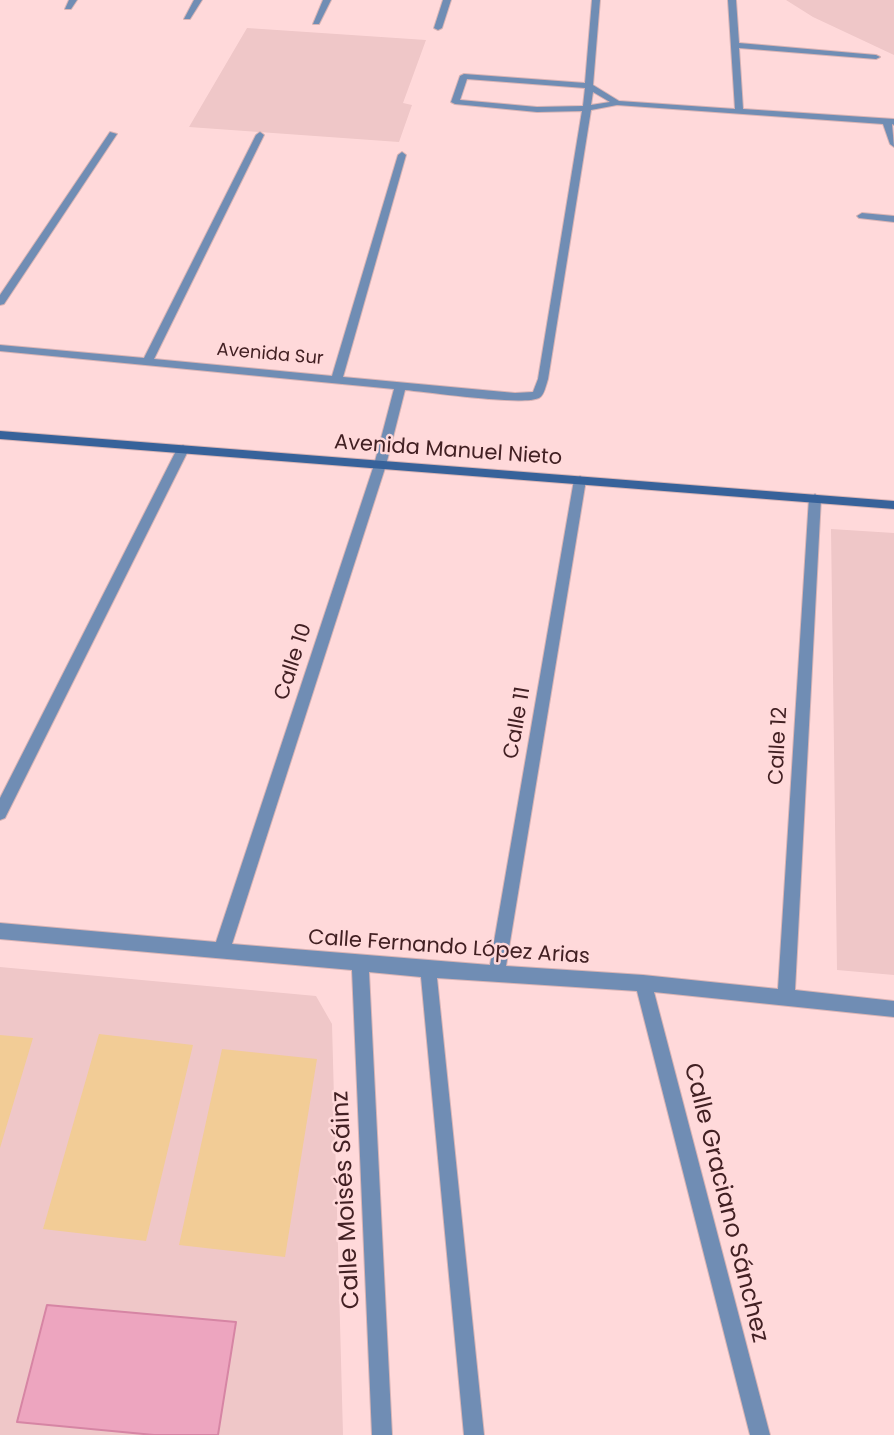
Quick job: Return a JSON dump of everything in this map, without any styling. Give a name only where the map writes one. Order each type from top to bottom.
[{"type":"street","points":[[187,17],[198,0]]},
{"type":"street","points":[[316,22],[327,0]]},
{"type":"street","points":[[438,28],[447,0]]},
{"type":"street","points":[[587,106],[596,0]]},
{"type":"street","points":[[732,0],[739,111]]},
{"type":"street","points":[[734,45],[876,57]]},
{"type":"street","points":[[617,103],[589,86],[464,76],[455,102],[552,111],[617,103],[890,122],[894,144]]},
{"type":"street","name":"Avenida Sur","points":[[0,348],[515,397],[537,395],[543,379],[587,106]]},
{"type":"street","points":[[0,302],[113,134]]},
{"type":"street","points":[[148,361],[260,135]]},
{"type":"street","points":[[337,379],[402,155]]},
{"type":"street","points":[[862,216],[894,219]]},
{"type":"street","name":"Calle 10","points":[[222,950],[380,464],[401,385]]},
{"type":"street","name":"Avenida Manuel Nieto","points":[[0,435],[894,505]]},
{"type":"street","points":[[0,813],[183,449]]},
{"type":"street","name":"Calle 11","points":[[496,973],[580,480]]},
{"type":"street","name":"Calle 12","points":[[786,996],[815,499]]},
{"type":"street","name":"Calle Fernando López Arias","points":[[0,931],[428,969],[643,983],[894,1009]]},
{"type":"street","name":"Calle Moisés Sáinz","points":[[360,963],[382,1435]]},
{"type":"street","points":[[428,969],[474,1435]]},
{"type":"street","name":"Calle Graciano Sánchez","points":[[643,983],[760,1435]]},
{"type":"shaded area","points":[[786,0],[894,0],[894,55],[813,17]]},
{"type":"shaded area","points":[[247,28],[426,40],[403,103],[412,105],[399,142],[189,127]]},
{"type":"shaded area","points":[[831,529],[894,533],[894,975],[837,970]]},
{"type":"shaded area","points":[[0,967],[316,996],[332,1024],[343,1435],[0,1435]]},
{"type":"shaded area","points":[[99,1034],[193,1045],[146,1241],[43,1229]]},
{"type":"shaded area","points":[[0,1035],[33,1038],[0,1148]]},
{"type":"shaded area","points":[[222,1049],[317,1059],[285,1257],[179,1245]]},
{"type":"building","points":[[47,1305],[236,1322],[218,1435],[154,1435],[17,1422]]}]
